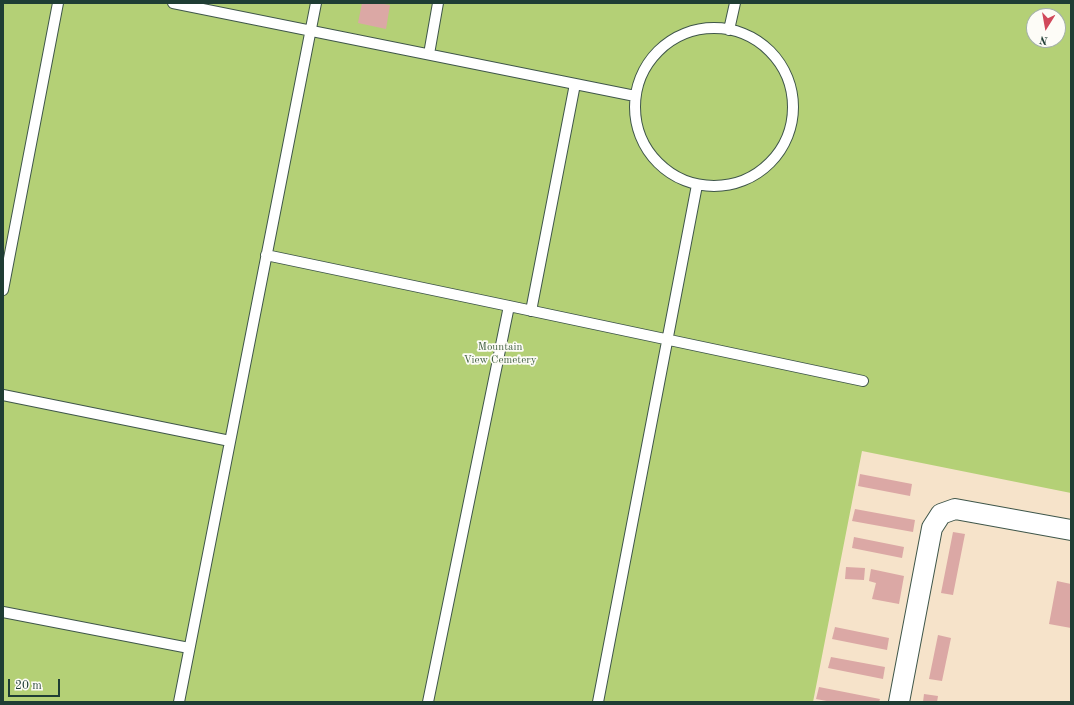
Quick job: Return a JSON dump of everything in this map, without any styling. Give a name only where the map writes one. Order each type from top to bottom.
[{"type":"street","points":[[899,702],[932,528],[941,514],[956,510],[1071,530]]},
{"type":"lane","points":[[3,290],[58,3]]},
{"type":"lane","points":[[173,3],[635,96]]},
{"type":"lane","points":[[179,702],[316,3]]},
{"type":"lane","points":[[429,54],[438,3]]},
{"type":"lane","points":[[729,30],[735,3]]},
{"type":"lane","points":[[703,29],[729,30],[754,39],[774,56],[788,78],[793,104],[790,130],[778,154],[760,172],[736,184],[697,185],[684,181],[661,167],[645,147],[635,122],[635,96],[643,71],[650,61],[658,51],[679,36],[703,29]]},
{"type":"lane","points":[[531,311],[575,84]]},
{"type":"lane","points":[[598,702],[697,185]]},
{"type":"lane","points":[[266,255],[862,381]]},
{"type":"lane","points":[[428,702],[509,306]]},
{"type":"lane","points":[[3,395],[230,441]]},
{"type":"lane","points":[[3,612],[189,648]]},
{"type":"green space","name":"Mountain View Cemetery","points":[[3,3],[1071,3],[1071,493],[862,451],[813,702],[3,702]]},
{"type":"building","points":[[362,3],[390,5],[386,29],[358,23]]},
{"type":"building","points":[[860,474],[912,484],[910,496],[858,486]]},
{"type":"building","points":[[855,509],[915,520],[913,532],[852,521]]},
{"type":"building","points":[[953,532],[965,534],[953,595],[941,593]]},
{"type":"building","points":[[854,537],[904,547],[902,558],[852,548]]},
{"type":"building","points":[[846,567],[865,568],[864,580],[845,579]]},
{"type":"building","points":[[871,569],[904,576],[899,604],[872,599],[876,583],[869,581]]},
{"type":"building","points":[[1057,581],[1071,584],[1071,628],[1049,624]]},
{"type":"building","points":[[835,627],[889,638],[887,650],[832,639]]},
{"type":"building","points":[[938,635],[951,638],[942,681],[929,679]]},
{"type":"building","points":[[831,657],[885,667],[883,679],[828,668]]},
{"type":"building","points":[[819,687],[880,699],[879,702],[832,702],[816,699]]},
{"type":"building","points":[[924,694],[938,696],[937,702],[923,702]]}]
